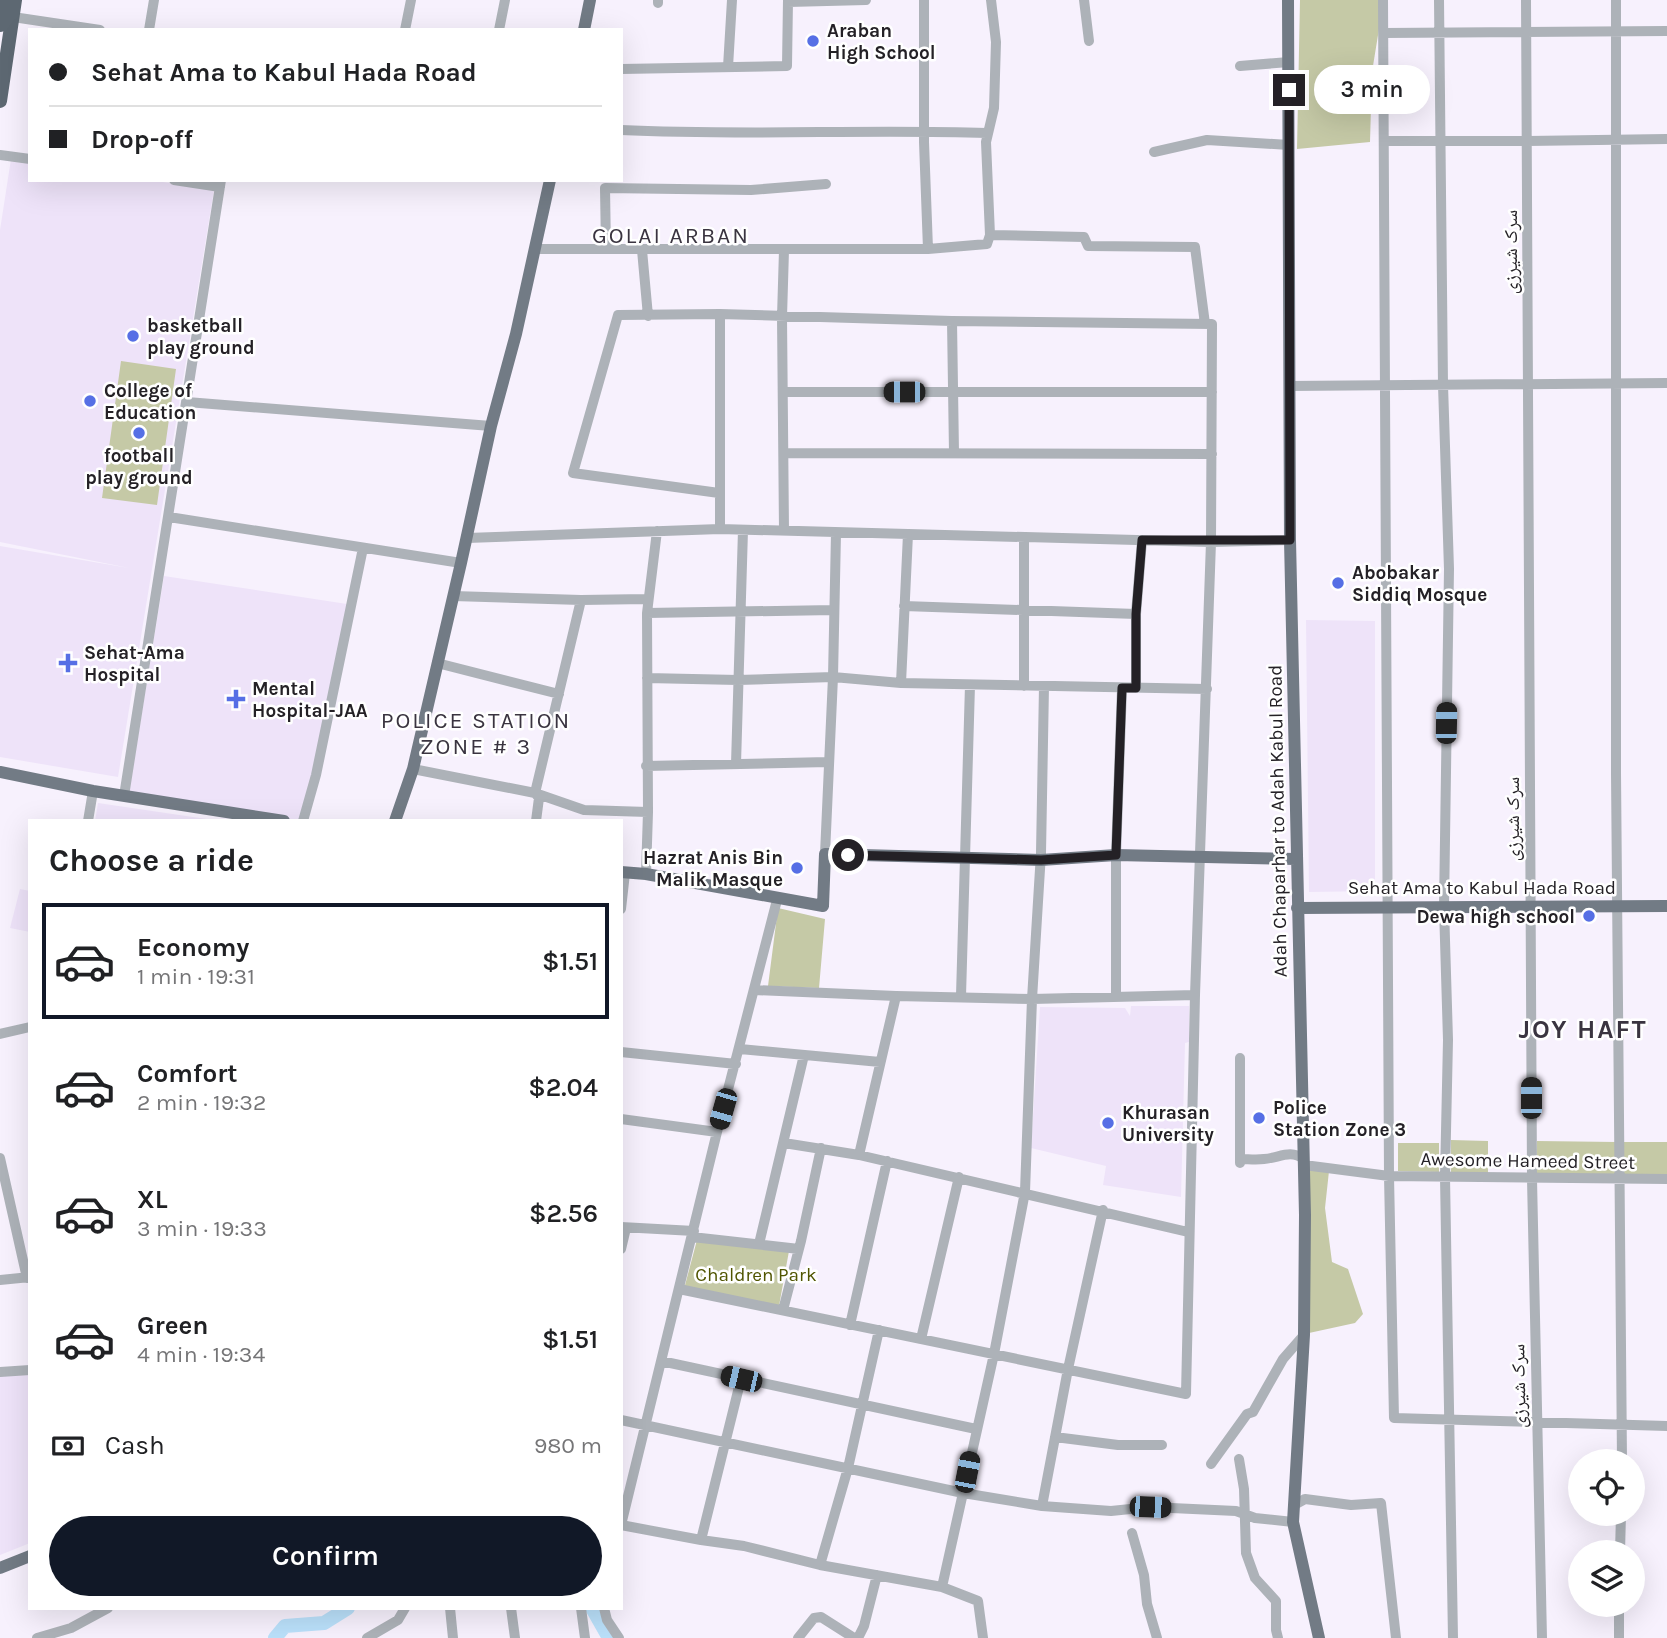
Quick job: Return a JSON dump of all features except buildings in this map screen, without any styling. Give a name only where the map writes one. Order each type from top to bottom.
[{"type":"highway","points":[[0,102],[4,14],[15,0]]},
{"type":"main road","points":[[584,28],[590,0]]},
{"type":"main road","name":"Adah Chaparhar to Adah Kabul Road","points":[[1288,0],[1290,540],[1304,1162],[1304,1335],[1293,1521],[1319,1638]]},
{"type":"main road","points":[[396,819],[413,769],[550,182]]},
{"type":"main road","points":[[0,772],[93,792],[271,819]]},
{"type":"main road","points":[[623,873],[646,874],[777,900],[823,906],[825,854],[1041,860],[1116,855],[1296,859]]},
{"type":"main road","name":"Sehat Ama to Kabul Hada Road","points":[[1297,908],[1667,906]]},
{"type":"main road","points":[[0,1568],[28,1557]]},
{"type":"street","points":[[149,28],[154,0]]},
{"type":"street","points":[[405,28],[411,0]]},
{"type":"street","points":[[499,28],[505,0]]},
{"type":"street","points":[[728,67],[732,0]]},
{"type":"street","points":[[623,69],[787,66],[788,1],[866,0]]},
{"type":"street","points":[[924,0],[924,131],[928,249]]},
{"type":"street","points":[[534,249],[928,249],[984,245],[989,242],[990,235],[987,133],[994,108],[996,42],[991,0]]},
{"type":"street","points":[[1084,0],[1089,41]]},
{"type":"street","points":[[1383,0],[1389,1176],[1394,1418],[1667,1426]]},
{"type":"street","points":[[1439,0],[1443,382],[1449,569],[1444,907],[1448,1040],[1445,1177],[1453,1638]]},
{"type":"street","name":"سرک شیرزی","points":[[1526,0],[1532,1179],[1542,1638]]},
{"type":"street","points":[[1616,0],[1622,1449]]},
{"type":"street","points":[[4,14],[88,28]]},
{"type":"street","points":[[1384,33],[1667,31]]},
{"type":"street","points":[[1240,66],[1289,62]]},
{"type":"street","points":[[623,130],[703,134],[924,131],[987,133]]},
{"type":"street","points":[[1385,141],[1667,139]]},
{"type":"street","points":[[1154,152],[1207,140],[1289,145]]},
{"type":"street","points":[[0,155],[28,159]]},
{"type":"street","points":[[124,796],[220,184],[197,182]]},
{"type":"street","points":[[606,250],[605,188],[751,190],[826,184]]},
{"type":"street","points":[[990,235],[1084,237],[1088,246],[1195,247],[1205,324]]},
{"type":"street","points":[[642,250],[648,316]]},
{"type":"street","points":[[784,250],[784,531]]},
{"type":"street","points":[[720,314],[720,529]]},
{"type":"street","points":[[679,1289],[1186,1394],[1188,1232],[1211,542],[1212,324],[952,321],[720,314],[618,315],[573,472],[719,493]]},
{"type":"street","points":[[952,321],[954,453]]},
{"type":"street","points":[[1289,383],[1667,381]]},
{"type":"street","points":[[784,392],[1212,392]]},
{"type":"street","points":[[187,402],[491,426]]},
{"type":"street","points":[[784,453],[1212,454]]},
{"type":"street","points":[[169,517],[461,564]]},
{"type":"street","points":[[467,538],[720,529],[1211,542],[1290,540]]},
{"type":"street","points":[[736,764],[743,530]]},
{"type":"street","points":[[646,874],[647,599],[657,531]]},
{"type":"street","points":[[825,854],[836,533]]},
{"type":"street","points":[[901,683],[908,534]]},
{"type":"street","points":[[1024,537],[1024,686]]},
{"type":"street","points":[[1136,688],[1136,614],[1142,540]]},
{"type":"street","points":[[304,819],[316,775],[363,548]]},
{"type":"street","points":[[453,596],[647,599]]},
{"type":"street","points":[[535,793],[581,600]]},
{"type":"street","points":[[904,606],[1136,614]]},
{"type":"street","points":[[647,613],[834,610]]},
{"type":"street","points":[[438,663],[559,694]]},
{"type":"street","points":[[647,678],[738,680],[833,677],[901,683],[1207,689]]},
{"type":"street","points":[[961,996],[971,685]]},
{"type":"street","points":[[942,1587],[994,1354],[1025,1192],[1032,999],[1041,860],[1044,686]]},
{"type":"street","points":[[1116,996],[1116,855],[1122,688]]},
{"type":"street","points":[[646,766],[828,762]]},
{"type":"street","points":[[413,769],[535,793],[584,810],[648,812]]},
{"type":"street","points":[[88,819],[93,792]]},
{"type":"street","points":[[535,793],[539,798],[536,819]]},
{"type":"street","points":[[623,1516],[777,900]]},
{"type":"street","points":[[754,990],[1032,999],[1195,995]]},
{"type":"street","points":[[859,1155],[896,996]]},
{"type":"street","points":[[0,1034],[28,1027]]},
{"type":"street","points":[[740,1049],[880,1062]]},
{"type":"street","points":[[623,1052],[736,1064]]},
{"type":"street","points":[[759,1244],[804,1055]]},
{"type":"street","name":"Awesome Hameed Street","points":[[1240,1058],[1240,1161],[1297,1154],[1304,1162],[1389,1176],[1667,1179]]},
{"type":"street","points":[[623,1119],[717,1132]]},
{"type":"street","points":[[784,1143],[887,1161],[1188,1232]]},
{"type":"street","points":[[782,1310],[799,1249],[821,1149]]},
{"type":"street","points":[[0,1158],[28,1273]]},
{"type":"street","points":[[850,1325],[887,1161]]},
{"type":"street","points":[[920,1339],[959,1177]]},
{"type":"street","points":[[1042,1507],[1068,1369],[1103,1210]]},
{"type":"street","points":[[624,1228],[693,1234],[799,1249]]},
{"type":"street","points":[[0,1280],[28,1277]]},
{"type":"street","points":[[820,1565],[848,1468],[879,1331]]},
{"type":"street","points":[[1211,1464],[1247,1414],[1253,1412],[1283,1359],[1304,1335]]},
{"type":"street","points":[[661,1362],[976,1429]]},
{"type":"street","points":[[0,1372],[28,1370]]},
{"type":"street","points":[[701,1540],[741,1379]]},
{"type":"street","points":[[623,1420],[963,1493],[1042,1507],[1111,1511],[1150,1507],[1236,1511],[1255,1518],[1293,1521]]},
{"type":"street","points":[[1055,1437],[1118,1445],[1162,1445]]},
{"type":"street","points":[[1239,1459],[1246,1553],[1255,1577],[1276,1601],[1278,1638]]},
{"type":"street","points":[[1294,1505],[1305,1499],[1351,1505],[1381,1503],[1396,1638]]},
{"type":"street","points":[[623,1525],[744,1545],[820,1565],[942,1587],[978,1601],[983,1638]]},
{"type":"street","points":[[1132,1533],[1157,1638]]},
{"type":"street","points":[[798,1638],[814,1618],[821,1617],[856,1638],[864,1626],[877,1575]]},
{"type":"street","points":[[37,1638],[71,1628],[104,1610]]},
{"type":"street","points":[[367,1638],[398,1620],[404,1610]]},
{"type":"street","points":[[450,1610],[453,1638]]},
{"type":"street","points":[[511,1610],[515,1638]]},
{"type":"street","points":[[581,1610],[585,1638]]},
{"type":"street","points":[[604,1610],[607,1620],[619,1638]]},
{"type":"street","points":[[1619,1617],[1619,1638]]},
{"type":"street","points":[[864,1626],[867,1638]]},
{"type":"shaded area","name":"College of Education","points":[[11,159],[28,161],[28,182],[163,182],[214,190],[118,777],[0,757],[0,546],[129,568],[0,542],[0,230]]},
{"type":"shaded area","name":"Mental Hospital-JAA","points":[[164,576],[347,604],[303,819],[275,819],[129,793]]},
{"type":"shaded area","points":[[1306,620],[1375,621],[1375,891],[1309,892]]},
{"type":"shaded area","points":[[98,803],[206,819],[95,819]]},
{"type":"shaded area","points":[[20,889],[28,891],[28,932],[10,928]]},
{"type":"shaded area","name":"Khurasan University","points":[[1131,1006],[1189,1006],[1189,1042],[1185,1043],[1181,1197],[1103,1185],[1106,1166],[1031,1148],[1040,1007],[1125,1008],[1130,1016]]},
{"type":"shaded area","points":[[28,1373],[28,1544],[0,1555],[0,1374]]},
{"type":"green space","points":[[1300,0],[1380,0],[1379,29],[1372,72],[1370,142],[1297,149]]},
{"type":"green space","name":"football play ground","points":[[121,361],[176,369],[157,505],[102,498]]},
{"type":"green space","points":[[778,908],[825,919],[819,988],[768,986]]},
{"type":"green space","points":[[1451,1140],[1488,1141],[1488,1173],[1451,1173]]},
{"type":"green space","points":[[1537,1141],[1616,1142],[1615,1175],[1536,1174]]},
{"type":"green space","points":[[1621,1142],[1667,1142],[1667,1175],[1621,1175]]},
{"type":"green space","points":[[1398,1143],[1439,1143],[1439,1172],[1398,1171]]},
{"type":"green space","points":[[1309,1169],[1329,1171],[1325,1208],[1332,1262],[1348,1269],[1363,1314],[1355,1323],[1309,1333]]},
{"type":"green space","name":"Chaldren Park","points":[[697,1240],[789,1251],[779,1306],[684,1289]]},
{"type":"waterway","points":[[275,1638],[285,1626],[324,1623],[345,1610]]},
{"type":"waterway","points":[[593,1610],[609,1638]]},
{"type":"place","name":"Araban High School","points":[[813,41]]},
{"type":"place","name":"basketball play ground","points":[[133,336]]},
{"type":"place","name":"College of Education","points":[[90,401]]},
{"type":"place","name":"football play ground","points":[[139,433]]},
{"type":"place","name":"Abobakar Siddiq Mosque","points":[[1338,583]]},
{"type":"place","name":"Sehat-Ama Hospital","points":[[68,663]]},
{"type":"place","name":"Mental Hospital-JAA","points":[[236,699]]},
{"type":"place","name":"Hazrat Anis Bin Malik Masque","points":[[797,868]]},
{"type":"place","name":"Dewa high school","points":[[1589,916]]},
{"type":"place","name":"Police Station Zone 3","points":[[1259,1118]]},
{"type":"place","name":"Khurasan University","points":[[1108,1123]]},
{"type":"district","name":"GOLAI ARBAN","points":[[671,235]]},
{"type":"district","name":"POLICE STATION ZONE # 3","points":[[476,733]]},
{"type":"district","name":"JOY HAFT","points":[[1583,1029]]},
{"type":"route","points":[[848,855],[1041,860],[1116,855],[1122,688],[1136,688],[1136,614],[1142,540],[1290,540],[1289,90]]}]
